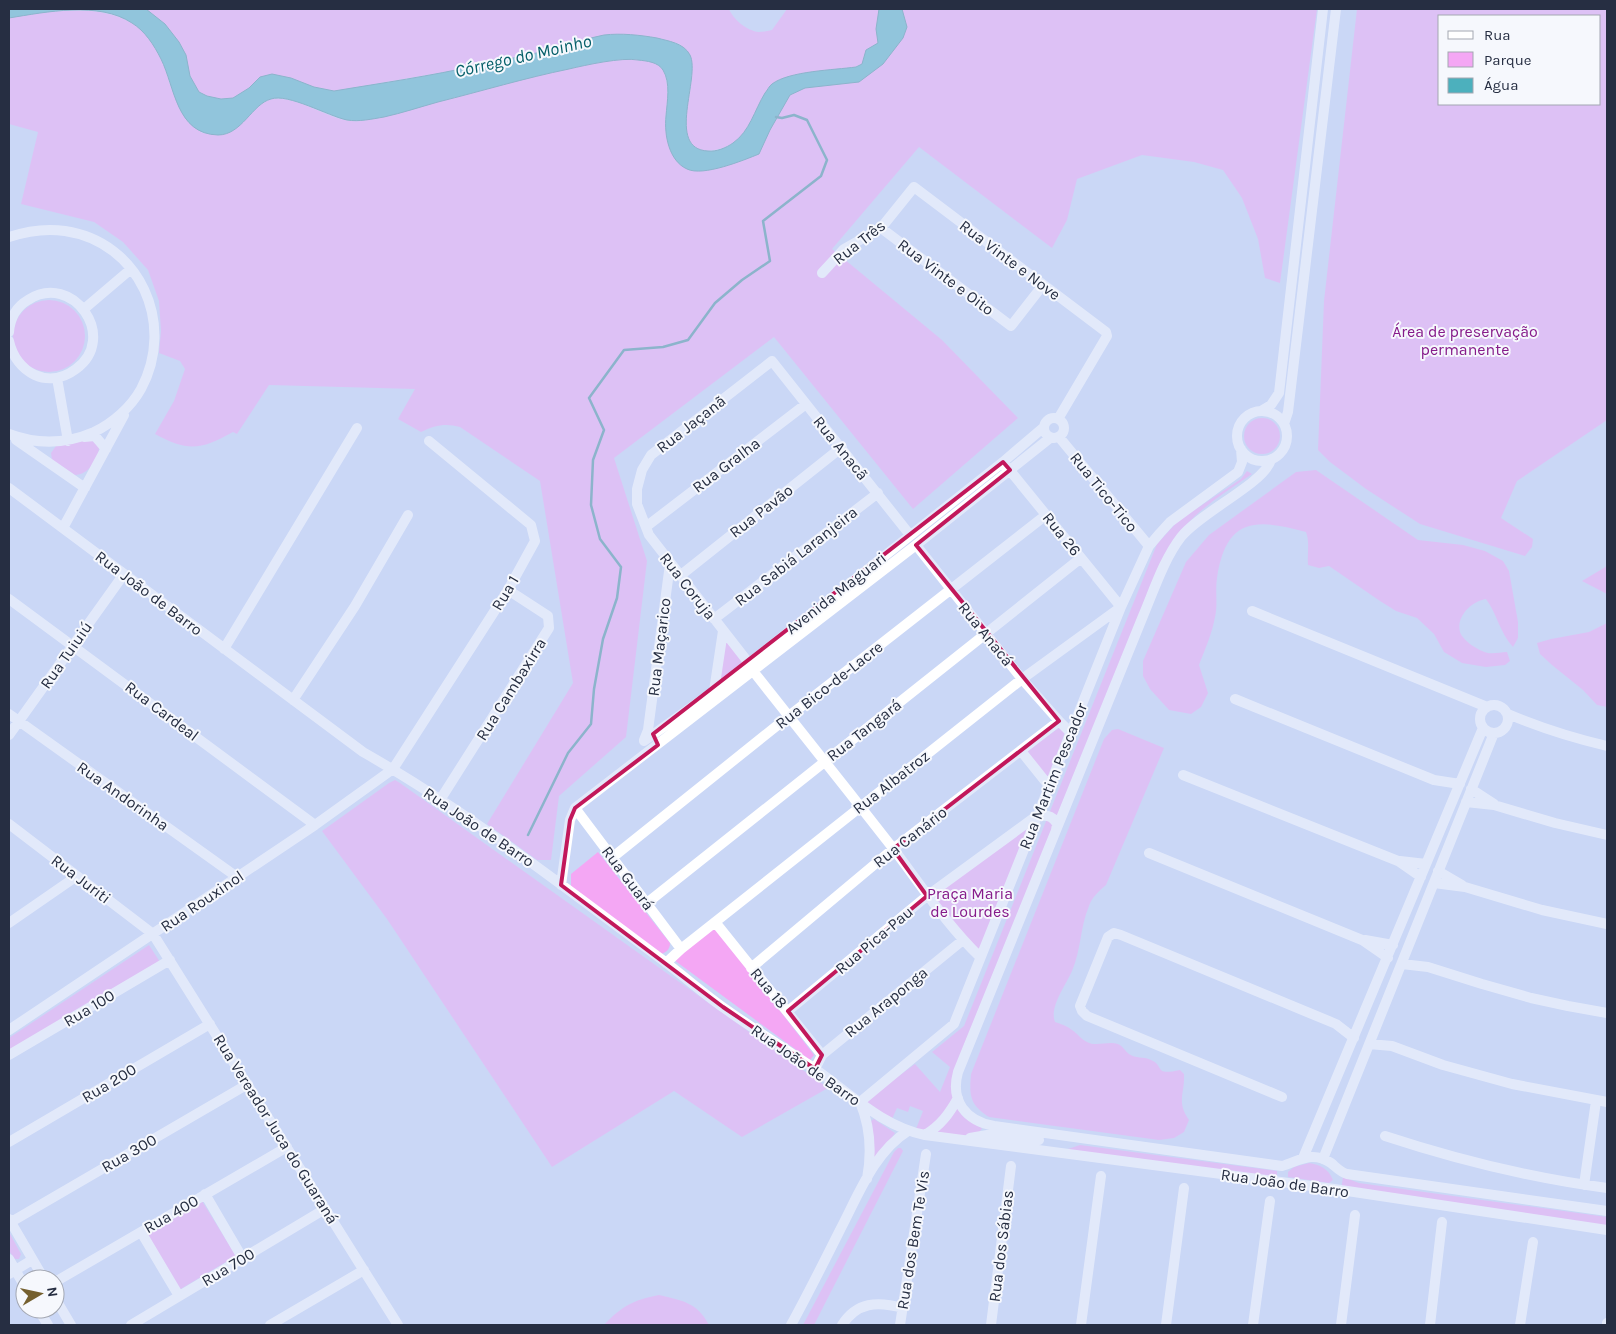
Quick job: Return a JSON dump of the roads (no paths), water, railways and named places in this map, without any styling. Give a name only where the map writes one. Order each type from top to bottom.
[{"type":"street","name":"Rua Martim Pescador","points":[[860,1102],[954,1024],[1035,817],[1121,607],[1149,546],[1170,522],[1238,472],[1242,462],[1241,449],[1238,443],[1239,428],[1247,416],[1271,405],[1279,393],[1323,9]]},
{"type":"street","points":[[1261,411],[1274,414],[1284,424],[1288,412],[1336,9]]},
{"type":"street","name":"Rua Três","points":[[822,273],[844,249],[881,228],[914,187]]},
{"type":"street","name":"Rua Vinte e Nove","points":[[914,187],[1106,332],[1107,336],[1058,419]]},
{"type":"street","name":"Rua Vinte e Oito","points":[[881,228],[1011,326],[1043,285]]},
{"type":"street","points":[[9,238],[26,232],[45,229],[65,230],[84,235],[102,243],[118,254],[141,282],[153,314],[155,339],[146,380],[128,408],[63,528]]},
{"type":"street","points":[[84,309],[131,269]]},
{"type":"street","points":[[9,327],[14,313],[23,303],[34,296],[46,293],[59,294],[71,298],[84,309],[93,330],[92,343],[88,355],[80,366],[70,374],[57,378],[43,378],[30,373],[19,364],[11,352],[9,341]]},
{"type":"street","name":"Rua Anacã","points":[[772,361],[910,535]]},
{"type":"street","name":"Rua Jaçanã","points":[[637,504],[637,489],[642,470],[651,455],[772,361]]},
{"type":"street","points":[[57,378],[68,441]]},
{"type":"street","name":"Rua Gralha","points":[[646,526],[806,404]]},
{"type":"street","points":[[9,434],[31,441],[68,441],[100,430],[128,408]]},
{"type":"street","points":[[1058,419],[1064,427],[1063,433],[1054,437],[1045,434],[1044,427],[1049,420],[1058,419]]},
{"type":"street","name":"Rua Martim Pescador","points":[[958,1098],[956,1085],[958,1072],[1146,609],[1171,553],[1181,537],[1192,526],[1263,474],[1271,460],[1279,456],[1287,441],[1287,432],[1284,424]]},
{"type":"street","name":"Avenida Maguari","points":[[651,732],[750,666],[916,545],[1006,466],[1044,427]]},
{"type":"street","points":[[224,649],[357,428]]},
{"type":"street","points":[[9,434],[85,488]]},
{"type":"street","points":[[83,437],[95,436],[106,449]]},
{"type":"street","name":"Avenida Maguari","points":[[575,808],[658,745],[750,666],[910,535],[1006,466],[1054,437]]},
{"type":"street","name":"Rua Tico-Tico","points":[[1054,437],[1149,546]]},
{"type":"street","name":"Rua 1","points":[[393,770],[508,590],[535,542],[531,525],[429,441]]},
{"type":"street","points":[[46,460],[51,444],[56,442]]},
{"type":"street","name":"Rua Pavão","points":[[681,574],[842,447]]},
{"type":"street","points":[[1241,449],[1254,460],[1263,462],[1271,460]]},
{"type":"street","name":"Rua 26","points":[[1006,466],[1121,607]]},
{"type":"street","name":"Rua João de Barro","points":[[9,488],[363,752],[522,854],[723,1007],[815,1069],[876,1114],[897,1126],[925,1135],[1334,1189],[1607,1230]]},
{"type":"street","name":"Rua Sabiá Laranjeira","points":[[714,619],[878,493]]},
{"type":"street","name":"Rua Coruja","points":[[637,504],[649,535],[670,564],[681,574],[723,631],[893,849],[927,896],[963,940],[980,957]]},
{"type":"street","points":[[293,700],[355,606],[408,515]]},
{"type":"street","name":"Rua Bico-de-Lacre","points":[[613,857],[789,716],[1046,515]]},
{"type":"street","name":"Rua Anacá","points":[[916,545],[986,635],[1059,720]]},
{"type":"street","name":"Rua Tangará","points":[[647,903],[1081,558]]},
{"type":"street","name":"Rua Maçarico","points":[[644,742],[651,732],[670,564]]},
{"type":"street","name":"Rua Tuiuiú","points":[[9,735],[124,574]]},
{"type":"street","name":"Rua Cambaxirra","points":[[440,800],[549,628],[548,616],[508,590]]},
{"type":"street","name":"Rua Cardeal","points":[[9,599],[315,825]]},
{"type":"street","name":"Rua Albatroz","points":[[666,963],[681,949],[1022,679],[1121,607]]},
{"type":"street","points":[[1252,611],[1462,696],[1484,710]]},
{"type":"street","points":[[714,690],[723,631]]},
{"type":"street","points":[[1235,699],[1434,780],[1460,784]]},
{"type":"street","points":[[1497,704],[1504,708],[1508,718],[1503,731],[1494,733],[1488,732],[1483,728],[1480,721],[1484,710],[1497,704]]},
{"type":"street","name":"Rua Andorinha","points":[[9,714],[237,877]]},
{"type":"street","points":[[1508,718],[1575,739],[1607,746]]},
{"type":"street","points":[[1059,720],[1071,732]]},
{"type":"street","name":"Rua Canário","points":[[751,968],[893,849],[1059,720]]},
{"type":"street","points":[[1303,1158],[1483,728]]},
{"type":"street","points":[[651,732],[658,745]]},
{"type":"street","points":[[1323,1159],[1494,733]]},
{"type":"street","points":[[644,742],[649,752]]},
{"type":"street","points":[[636,762],[644,742]]},
{"type":"street","points":[[1021,751],[1049,786]]},
{"type":"street","name":"Rua Rouxinol","points":[[9,1030],[315,825],[393,770]]},
{"type":"street","points":[[1183,775],[1398,861],[1421,877]]},
{"type":"street","points":[[1434,780],[1454,798]]},
{"type":"street","points":[[1471,789],[1494,805]]},
{"type":"street","points":[[1466,802],[1494,805],[1555,823],[1607,835]]},
{"type":"street","points":[[561,885],[570,820],[575,808]]},
{"type":"street","name":"Rua Guará","points":[[575,808],[681,949]]},
{"type":"street","points":[[1035,817],[1046,815],[1052,818],[1057,824],[1056,832]]},
{"type":"street","name":"Rua Pica-Pau","points":[[788,1011],[927,896],[1035,817]]},
{"type":"street","name":"Rua Juriti","points":[[9,824],[153,934]]},
{"type":"street","points":[[1149,853],[1362,940],[1388,958]]},
{"type":"street","points":[[1398,861],[1426,864]]},
{"type":"street","points":[[1438,870],[1465,887]]},
{"type":"street","points":[[9,922],[77,876]]},
{"type":"street","points":[[1434,882],[1465,887],[1542,910],[1607,924]]},
{"type":"street","points":[[1406,911],[1420,916]]},
{"type":"street","name":"Rua 18","points":[[715,922],[822,1055]]},
{"type":"street","name":"Rua Vereador Juca do Guaraná","points":[[153,934],[398,1325]]},
{"type":"street","points":[[1282,1097],[1087,1016],[1080,1006],[1108,937],[1114,934],[1121,935],[1336,1024],[1354,1038]]},
{"type":"street","name":"Rua Araponga","points":[[815,1069],[822,1055],[963,940]]},
{"type":"street","points":[[1362,940],[1393,945]]},
{"type":"street","points":[[1407,952],[1428,966]]},
{"type":"street","name":"Rua 100","points":[[9,1055],[170,960]]},
{"type":"street","points":[[1402,964],[1428,966],[1531,998],[1607,1013]]},
{"type":"street","name":"Rua 200","points":[[9,1142],[210,1024]]},
{"type":"street","points":[[1336,1024],[1359,1025]]},
{"type":"street","points":[[1375,1031],[1392,1046]]},
{"type":"street","points":[[1369,1044],[1392,1046],[1443,1065],[1512,1084],[1602,1101],[1584,1185]]},
{"type":"street","points":[[1338,1075],[1354,1082]]},
{"type":"street","name":"Rua 300","points":[[10,1221],[248,1084]]},
{"type":"street","points":[[925,1135],[944,1120],[958,1098]]},
{"type":"street","name":"Rua João de Barro","points":[[958,1098],[963,1110],[981,1124],[1076,1139],[1282,1166],[1303,1158],[1314,1157],[1331,1163],[1346,1174],[1607,1211]]},
{"type":"street","points":[[860,1102],[868,1126],[871,1151],[866,1179]]},
{"type":"street","points":[[1324,1108],[1341,1114]]},
{"type":"street","points":[[868,1126],[871,1117],[876,1114]]},
{"type":"street","points":[[896,1138],[897,1126]]},
{"type":"street","points":[[791,1325],[866,1179],[880,1157],[896,1138],[908,1130]]},
{"type":"street","name":"Rua João de Barro","points":[[961,1140],[993,1134],[1055,1142],[1076,1139]]},
{"type":"street","points":[[1385,1136],[1437,1153],[1490,1167],[1607,1188]]},
{"type":"street","name":"Rua 400","points":[[65,1276],[287,1147]]},
{"type":"street","name":"Rua dos Bem Te Vis","points":[[900,1325],[926,1154]]},
{"type":"street","points":[[1286,1183],[1283,1173],[1287,1164]]},
{"type":"street","name":"Rua dos Sábias","points":[[991,1325],[1011,1166]]},
{"type":"street","points":[[1334,1189],[1339,1181],[1338,1169]]},
{"type":"street","points":[[1081,1325],[1101,1176]]},
{"type":"street","points":[[1166,1325],[1184,1188]]},
{"type":"street","points":[[205,1194],[242,1258]]},
{"type":"street","points":[[1253,1325],[1270,1201]]},
{"type":"street","name":"Rua 700","points":[[131,1325],[325,1209]]},
{"type":"street","points":[[1341,1325],[1355,1215]]},
{"type":"street","points":[[10,1221],[38,1269]]},
{"type":"street","points":[[1430,1325],[1442,1222]]},
{"type":"street","points":[[141,1232],[179,1296]]},
{"type":"street","points":[[1520,1325],[1533,1242]]},
{"type":"street","points":[[9,1259],[12,1272],[32,1260]]},
{"type":"street","points":[[270,1325],[364,1270]]},
{"type":"street","points":[[842,1325],[848,1315],[873,1304],[885,1303],[903,1308]]},
{"type":"water","name":"Córrego do Moinho","points":[[9,9],[146,9],[165,24],[179,42],[186,55],[190,76],[199,92],[221,99],[233,98],[249,88],[260,77],[272,74],[334,91],[461,69],[544,51],[604,35],[617,34],[657,38],[680,45],[690,55],[692,65],[686,126],[689,138],[695,147],[708,151],[724,148],[744,133],[765,93],[772,84],[789,76],[856,67],[862,64],[866,50],[878,43],[876,29],[879,9],[902,9],[907,27],[903,38],[883,64],[859,82],[805,88],[790,95],[759,154],[723,167],[694,171],[681,165],[669,147],[666,131],[667,81],[661,67],[649,61],[631,59],[585,65],[366,120],[347,120],[298,102],[278,98],[271,99],[258,107],[234,130],[218,135],[204,133],[193,127],[185,118],[158,54],[145,34],[137,26],[119,16],[104,12],[88,10],[55,11],[9,18]]},
{"type":"waterway","points":[[528,835],[568,753],[591,724],[594,689],[603,639],[617,598],[621,567],[600,539],[591,505],[593,460],[604,430],[589,398],[624,350],[663,347],[688,340],[715,303],[742,280],[770,261],[763,221],[821,176],[827,160],[807,120],[794,115],[782,118],[776,117]]},
{"type":"park label","name":"Área de preservação permanente","points":[[1465,340]]},
{"type":"park label","name":"Praça Maria de Lourdes","points":[[970,902]]}]
